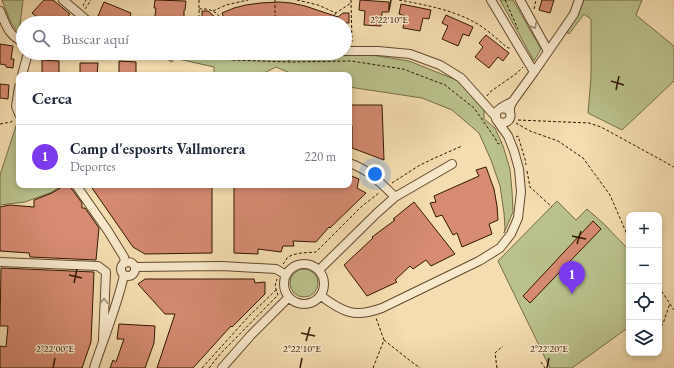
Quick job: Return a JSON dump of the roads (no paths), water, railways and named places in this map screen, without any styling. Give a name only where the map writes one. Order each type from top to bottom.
[{"type":"street","points":[[63,0],[81,16]]},
{"type":"street","points":[[491,0],[534,72]]},
{"type":"street","points":[[520,0],[548,51]]},
{"type":"street","points":[[508,138],[511,117],[510,107],[512,101],[574,14],[579,0]]},
{"type":"street","points":[[0,11],[4,31],[16,38]]},
{"type":"street","points":[[352,51],[378,51],[410,54],[434,62],[461,78],[499,122],[504,123],[511,117]]},
{"type":"street","points":[[23,72],[26,60]]},
{"type":"street","points":[[481,100],[500,108],[507,109],[511,117]]},
{"type":"street","points":[[321,296],[335,306],[346,311],[355,313],[372,312],[479,260],[500,248],[511,234],[518,218],[521,192],[519,169],[514,151],[496,118],[496,112],[512,101]]},
{"type":"street","points":[[352,164],[373,175],[395,197]]},
{"type":"street","points":[[319,270],[395,197],[452,164]]},
{"type":"street","points":[[79,188],[112,237],[124,257],[125,264],[122,267],[122,272],[124,275],[120,294],[94,368]]},
{"type":"street","points":[[0,262],[98,266],[106,272],[103,340]]},
{"type":"street","points":[[125,264],[130,263],[135,267],[222,266],[276,269],[282,273],[285,291],[289,297],[294,302],[305,304],[316,301],[324,290],[325,283],[323,276],[319,270],[309,264],[296,265],[282,273]]},
{"type":"street","points":[[124,275],[133,275],[135,267]]},
{"type":"street","points":[[222,368],[251,335],[289,297]]},
{"type":"place","name":"Camp d'esposrts Vallmorera","points":[[572,294]]}]
